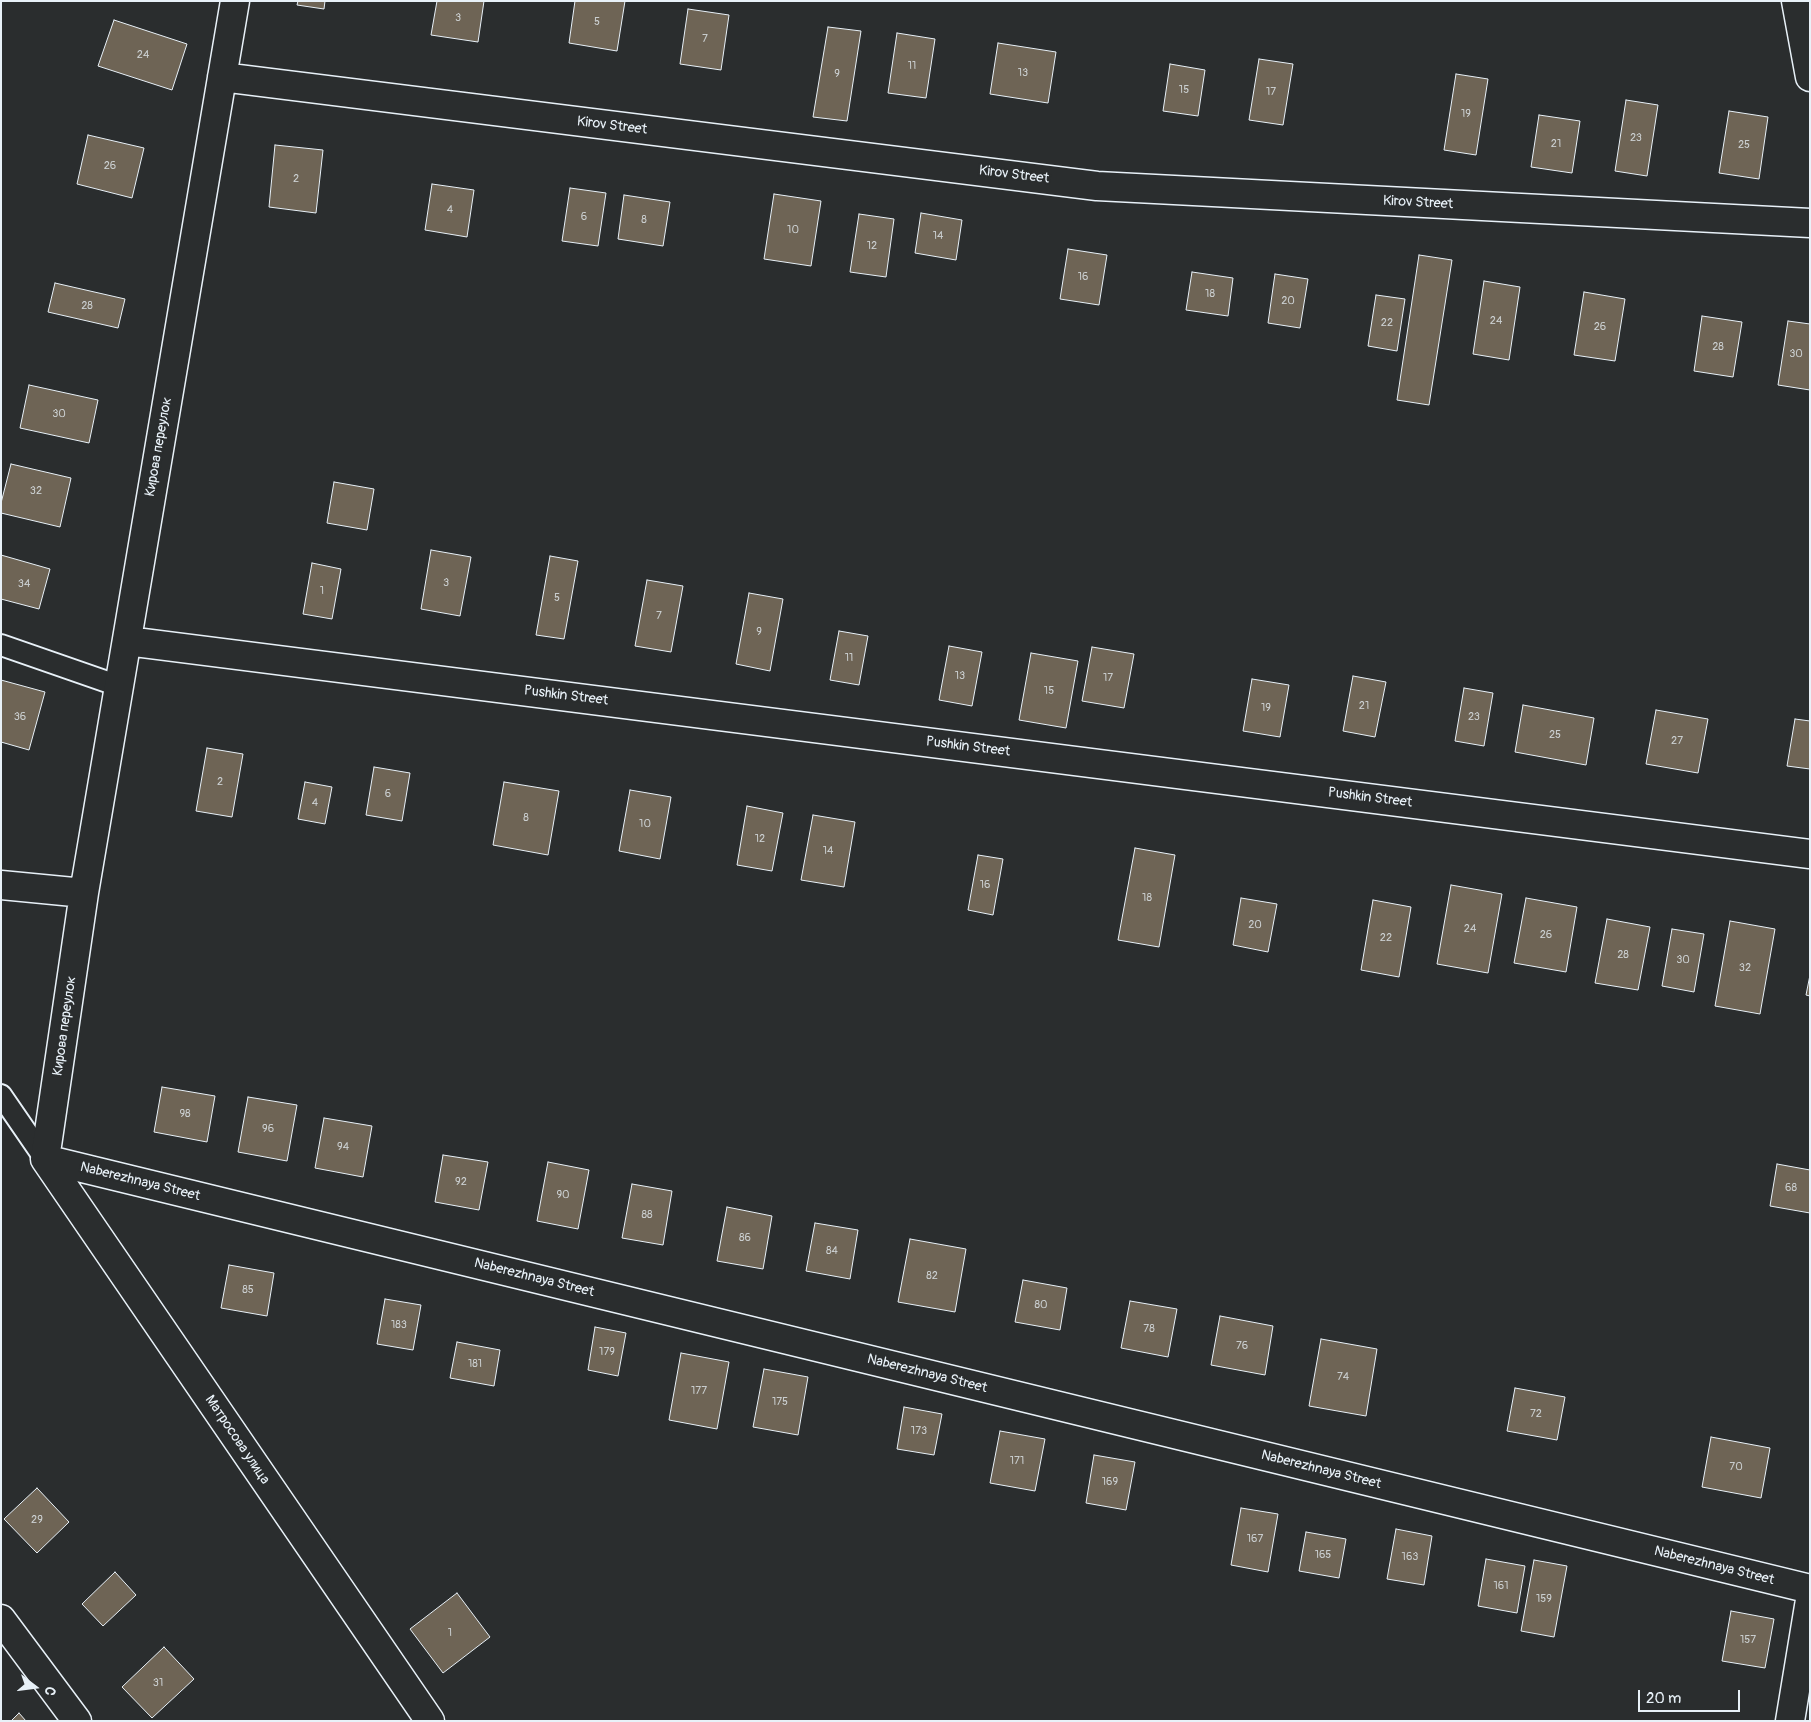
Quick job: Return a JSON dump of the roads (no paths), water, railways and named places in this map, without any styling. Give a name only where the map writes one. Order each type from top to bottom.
[{"type":"street","name":"Кирова переулок","points":[[45,1158],[84,893],[235,1]]},
{"type":"street","points":[[1796,1],[1810,77]]},
{"type":"street","name":"Kirov Street","points":[[222,77],[1096,186],[1810,223]]},
{"type":"street","name":"Pushkin Street","points":[[127,641],[1810,854]]},
{"type":"street","points":[[1,885],[84,893]]},
{"type":"street","name":"Naberezhnaya Street","points":[[45,1158],[1810,1590]]},
{"type":"street","name":"Матросова улица","points":[[45,1158],[430,1721]]},
{"type":"street","points":[[1790,1721],[1810,1600]]},
{"type":"street","points":[[1,1619],[78,1721]]},
{"type":"lane","points":[[1,645],[119,686]]},
{"type":"lane","points":[[1,1095],[45,1158]]}]
